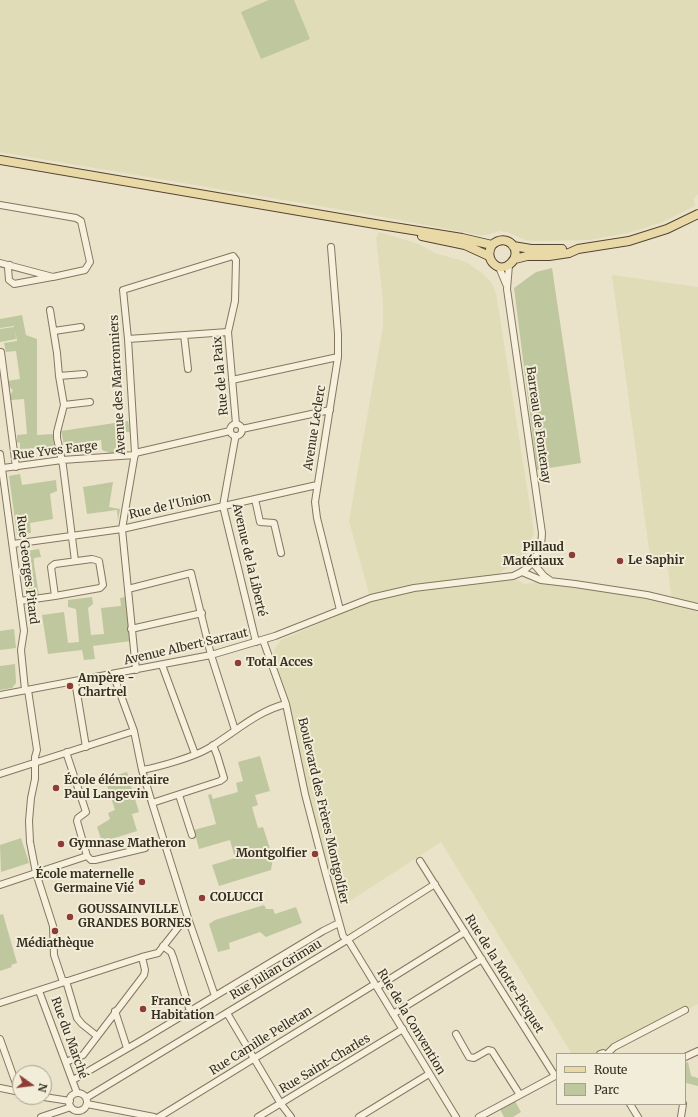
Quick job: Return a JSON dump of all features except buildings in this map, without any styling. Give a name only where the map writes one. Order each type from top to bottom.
[{"type":"main road","points":[[0,160],[462,238],[492,245]]},
{"type":"main road","points":[[578,250],[531,249],[514,246],[508,241],[501,240],[492,245],[489,250],[489,256],[492,263],[499,266],[527,256],[549,256],[629,241],[667,229],[698,214]]},
{"type":"main road","points":[[375,224],[439,241],[465,245],[489,256]]},
{"type":"main road","points":[[512,262],[516,252],[514,246]]},
{"type":"street","points":[[0,205],[76,218],[81,221],[90,262],[85,270],[14,284],[9,280],[8,268],[10,266]]},
{"type":"street","name":"Avenue Leclerc","points":[[331,247],[338,334],[338,357],[315,502],[317,518],[340,610]]},
{"type":"street","name":"Rue de la Paix","points":[[123,290],[233,256],[236,260],[235,301],[228,332],[236,424]]},
{"type":"street","name":"Barreau de Fontenay","points":[[508,289],[512,262]]},
{"type":"street","points":[[0,263],[53,277]]},
{"type":"street","name":"Barreau de Fontenay","points":[[499,266],[508,289],[541,524],[542,540],[540,549],[532,562],[522,572]]},
{"type":"street","name":"Avenue des Marronniers","points":[[123,290],[128,339],[135,454],[122,529],[136,670]]},
{"type":"street","points":[[50,310],[64,405],[57,438],[62,460],[73,536],[75,561]]},
{"type":"street","points":[[54,331],[81,328]]},
{"type":"street","points":[[128,339],[228,332]]},
{"type":"street","points":[[184,335],[188,369]]},
{"type":"street","points":[[0,352],[16,467]]},
{"type":"street","points":[[232,380],[338,357]]},
{"type":"street","points":[[59,376],[84,374]]},
{"type":"street","points":[[64,405],[90,402]]},
{"type":"street","points":[[242,429],[330,410]]},
{"type":"street","points":[[236,424],[241,426],[242,429],[240,435],[236,436],[233,436],[230,431],[232,426],[236,424]]},
{"type":"street","name":"Rue Yves Farge","points":[[1,467],[16,467],[62,460],[135,454],[230,431]]},
{"type":"street","name":"Avenue de la Liberté","points":[[236,436],[223,506],[256,642]]},
{"type":"street","name":"Rue Georges Pitard","points":[[0,454],[24,631],[21,655],[37,750],[35,757],[35,779],[31,798],[29,821],[30,842],[36,873]]},
{"type":"street","name":"Rue de l'Union","points":[[13,544],[122,529],[317,485]]},
{"type":"street","points":[[255,499],[260,522],[274,523],[281,553]]},
{"type":"street","points":[[20,601],[55,596],[100,588],[103,585],[99,562],[92,559],[55,564],[51,567],[55,596]]},
{"type":"street","points":[[532,562],[544,576],[552,582]]},
{"type":"street","points":[[522,572],[541,580],[647,595],[698,607]]},
{"type":"street","name":"Avenue Albert Sarraut","points":[[0,695],[211,655],[275,636],[371,598],[414,588],[507,577],[522,572]]},
{"type":"street","points":[[128,589],[191,573],[202,613],[211,655],[235,730]]},
{"type":"street","points":[[131,629],[202,613]]},
{"type":"street","name":"Boulevard des Frères Montgolfier","points":[[263,640],[286,704],[305,794],[339,923],[343,936],[347,940]]},
{"type":"street","points":[[162,665],[195,754]]},
{"type":"street","points":[[113,674],[134,731],[142,770],[152,803],[189,921],[215,996]]},
{"type":"street","points":[[75,681],[86,747]]},
{"type":"street","points":[[142,770],[195,754],[213,745],[272,707],[286,704]]},
{"type":"street","points":[[0,774],[134,731]]},
{"type":"street","points":[[152,803],[220,781],[224,778],[213,745]]},
{"type":"street","points":[[68,752],[67,755],[86,812],[78,818],[77,821],[88,856],[91,860],[145,848]]},
{"type":"street","points":[[179,794],[192,835]]},
{"type":"street","points":[[0,884],[88,856]]},
{"type":"street","name":"Rue de la Motte-Picquet","points":[[420,861],[556,1075]]},
{"type":"street","name":"Rue du Marché","points":[[36,873],[53,926],[54,955],[77,1018],[97,1036]]},
{"type":"street","name":"Rue Julian Grimau","points":[[86,1101],[435,884]]},
{"type":"street","points":[[0,1003],[158,953],[180,925],[189,921]]},
{"type":"street","points":[[73,1080],[323,931],[339,923]]},
{"type":"street","name":"Rue Camille Pelletan","points":[[159,1117],[254,1058],[465,932]]},
{"type":"street","name":"Rue de la Convention","points":[[347,940],[456,1117]]},
{"type":"street","points":[[163,946],[171,952],[190,1011]]},
{"type":"street","points":[[66,1062],[84,1055],[115,1011],[144,975],[145,970],[142,958]]},
{"type":"street","points":[[393,1014],[482,959]]},
{"type":"street","name":"Rue du Marché","points":[[39,991],[77,1093]]},
{"type":"street","points":[[605,1053],[614,1047],[685,1010]]},
{"type":"street","points":[[115,1011],[127,1048]]},
{"type":"street","points":[[227,1013],[281,1104],[291,1117]]},
{"type":"street","name":"Rue Saint-Charles","points":[[258,1117],[403,1030]]},
{"type":"street","points":[[456,1034],[469,1058],[474,1058],[488,1050],[492,1051],[520,1095]]},
{"type":"street","points":[[0,1040],[12,1073]]},
{"type":"street","points":[[686,1057],[698,1051]]},
{"type":"street","points":[[359,1117],[429,1074]]},
{"type":"street","points":[[479,1117],[556,1075]]},
{"type":"street","points":[[0,1088],[12,1091]]},
{"type":"street","points":[[70,1104],[72,1096],[77,1093],[82,1094],[86,1101],[144,1116],[154,1117]]},
{"type":"street","points":[[52,1099],[70,1104],[75,1110],[82,1110]]},
{"type":"street","points":[[85,1117],[82,1110],[86,1101]]},
{"type":"street","points":[[41,1117],[70,1104]]},
{"type":"street","points":[[631,1105],[638,1117]]},
{"type":"street","points":[[680,1117],[683,1105]]},
{"type":"shaded area","points":[[0,0],[698,0],[698,194],[694,199],[695,206],[663,222],[628,233],[588,240],[536,241],[525,240],[507,232],[500,231],[486,235],[479,235],[372,215],[0,152]]},
{"type":"shaded area","points":[[379,232],[419,244],[435,253],[466,262],[482,273],[491,282],[496,293],[534,532],[527,553],[497,575],[497,578],[511,577],[525,584],[545,581],[672,600],[667,562],[651,564],[612,275],[698,287],[698,1004],[602,1053],[571,1053],[441,842],[336,910],[274,669],[274,650],[281,640],[371,601],[349,521],[383,326],[383,300],[376,238]]},
{"type":"green space","points":[[269,0],[294,0],[310,39],[261,59],[241,12]]},
{"type":"green space","points":[[552,268],[581,463],[537,470],[514,288],[536,272]]},
{"type":"green space","points":[[22,315],[26,335],[37,339],[37,435],[54,434],[55,447],[20,449],[20,443],[17,442],[17,435],[27,434],[24,399],[11,400],[13,390],[8,386],[7,381],[20,379],[16,351],[6,352],[4,343],[17,341],[15,331],[16,339],[0,342],[0,329],[14,326],[0,328],[0,319]]},
{"type":"green space","points":[[128,421],[130,432],[126,432],[125,429],[115,431],[117,454],[102,450],[101,440],[64,445],[61,431]]},
{"type":"green space","points":[[20,474],[22,485],[56,480],[57,491],[50,494],[53,519],[30,523],[31,533],[17,535],[9,476]]},
{"type":"green space","points":[[113,482],[109,507],[120,509],[118,521],[117,510],[87,514],[83,487]]},
{"type":"green space","points":[[39,549],[41,557],[34,558],[34,564],[39,595],[27,597],[20,552]]},
{"type":"green space","points":[[92,597],[93,604],[88,608],[91,635],[104,634],[101,608],[121,606],[120,598],[125,597],[131,641],[93,646],[95,659],[84,660],[82,650],[48,654],[42,615],[64,612],[68,643],[79,642],[76,609],[68,607],[68,600]]},
{"type":"green space","points":[[14,629],[16,648],[0,650],[0,631]]},
{"type":"green space","points":[[15,664],[16,683],[12,688],[0,690],[0,666]]},
{"type":"green space","points":[[260,756],[270,791],[255,795],[258,805],[252,807],[258,828],[263,827],[273,858],[271,870],[219,886],[212,865],[235,858],[230,840],[199,849],[194,830],[216,824],[208,795],[211,794],[213,799],[238,792],[236,783],[243,781],[238,762]]},
{"type":"green space","points":[[127,772],[139,812],[132,814],[137,831],[102,842],[97,827],[110,819],[108,813],[115,810],[105,779]]},
{"type":"green space","points":[[21,838],[29,863],[1,872],[0,845]]},
{"type":"green space","points":[[264,905],[266,909],[273,909],[275,914],[296,907],[302,923],[266,937],[260,932],[229,943],[230,949],[218,952],[209,924],[215,920]]},
{"type":"green space","points":[[3,914],[17,963],[11,965],[12,967],[0,971],[0,915]]},
{"type":"green space","points":[[688,1062],[691,1076],[698,1078],[698,1086],[686,1083],[686,1063]]},
{"type":"green space","points":[[515,1101],[521,1112],[513,1117],[504,1117],[500,1109]]},
{"type":"place","name":"Pillaud Matériaux","points":[[572,555]]},
{"type":"place","name":"Le Saphir","points":[[620,561]]},
{"type":"place","name":"Total Acces","points":[[238,663]]},
{"type":"place","name":"Ampère - Chartrel","points":[[70,686]]},
{"type":"place","name":"École élémentaire Paul Langevin","points":[[56,788]]},
{"type":"place","name":"Gymnase Matheron","points":[[61,844]]},
{"type":"place","name":"Montgolfier","points":[[315,854]]},
{"type":"place","name":"École maternelle Germaine Vié","points":[[142,882]]},
{"type":"place","name":"COLUCCI","points":[[202,898]]},
{"type":"place","name":"GOUSSAINVILLE GRANDES BORNES","points":[[70,917]]},
{"type":"place","name":"Médiathèque","points":[[55,931]]},
{"type":"place","name":"France Habitation","points":[[143,1009]]}]
